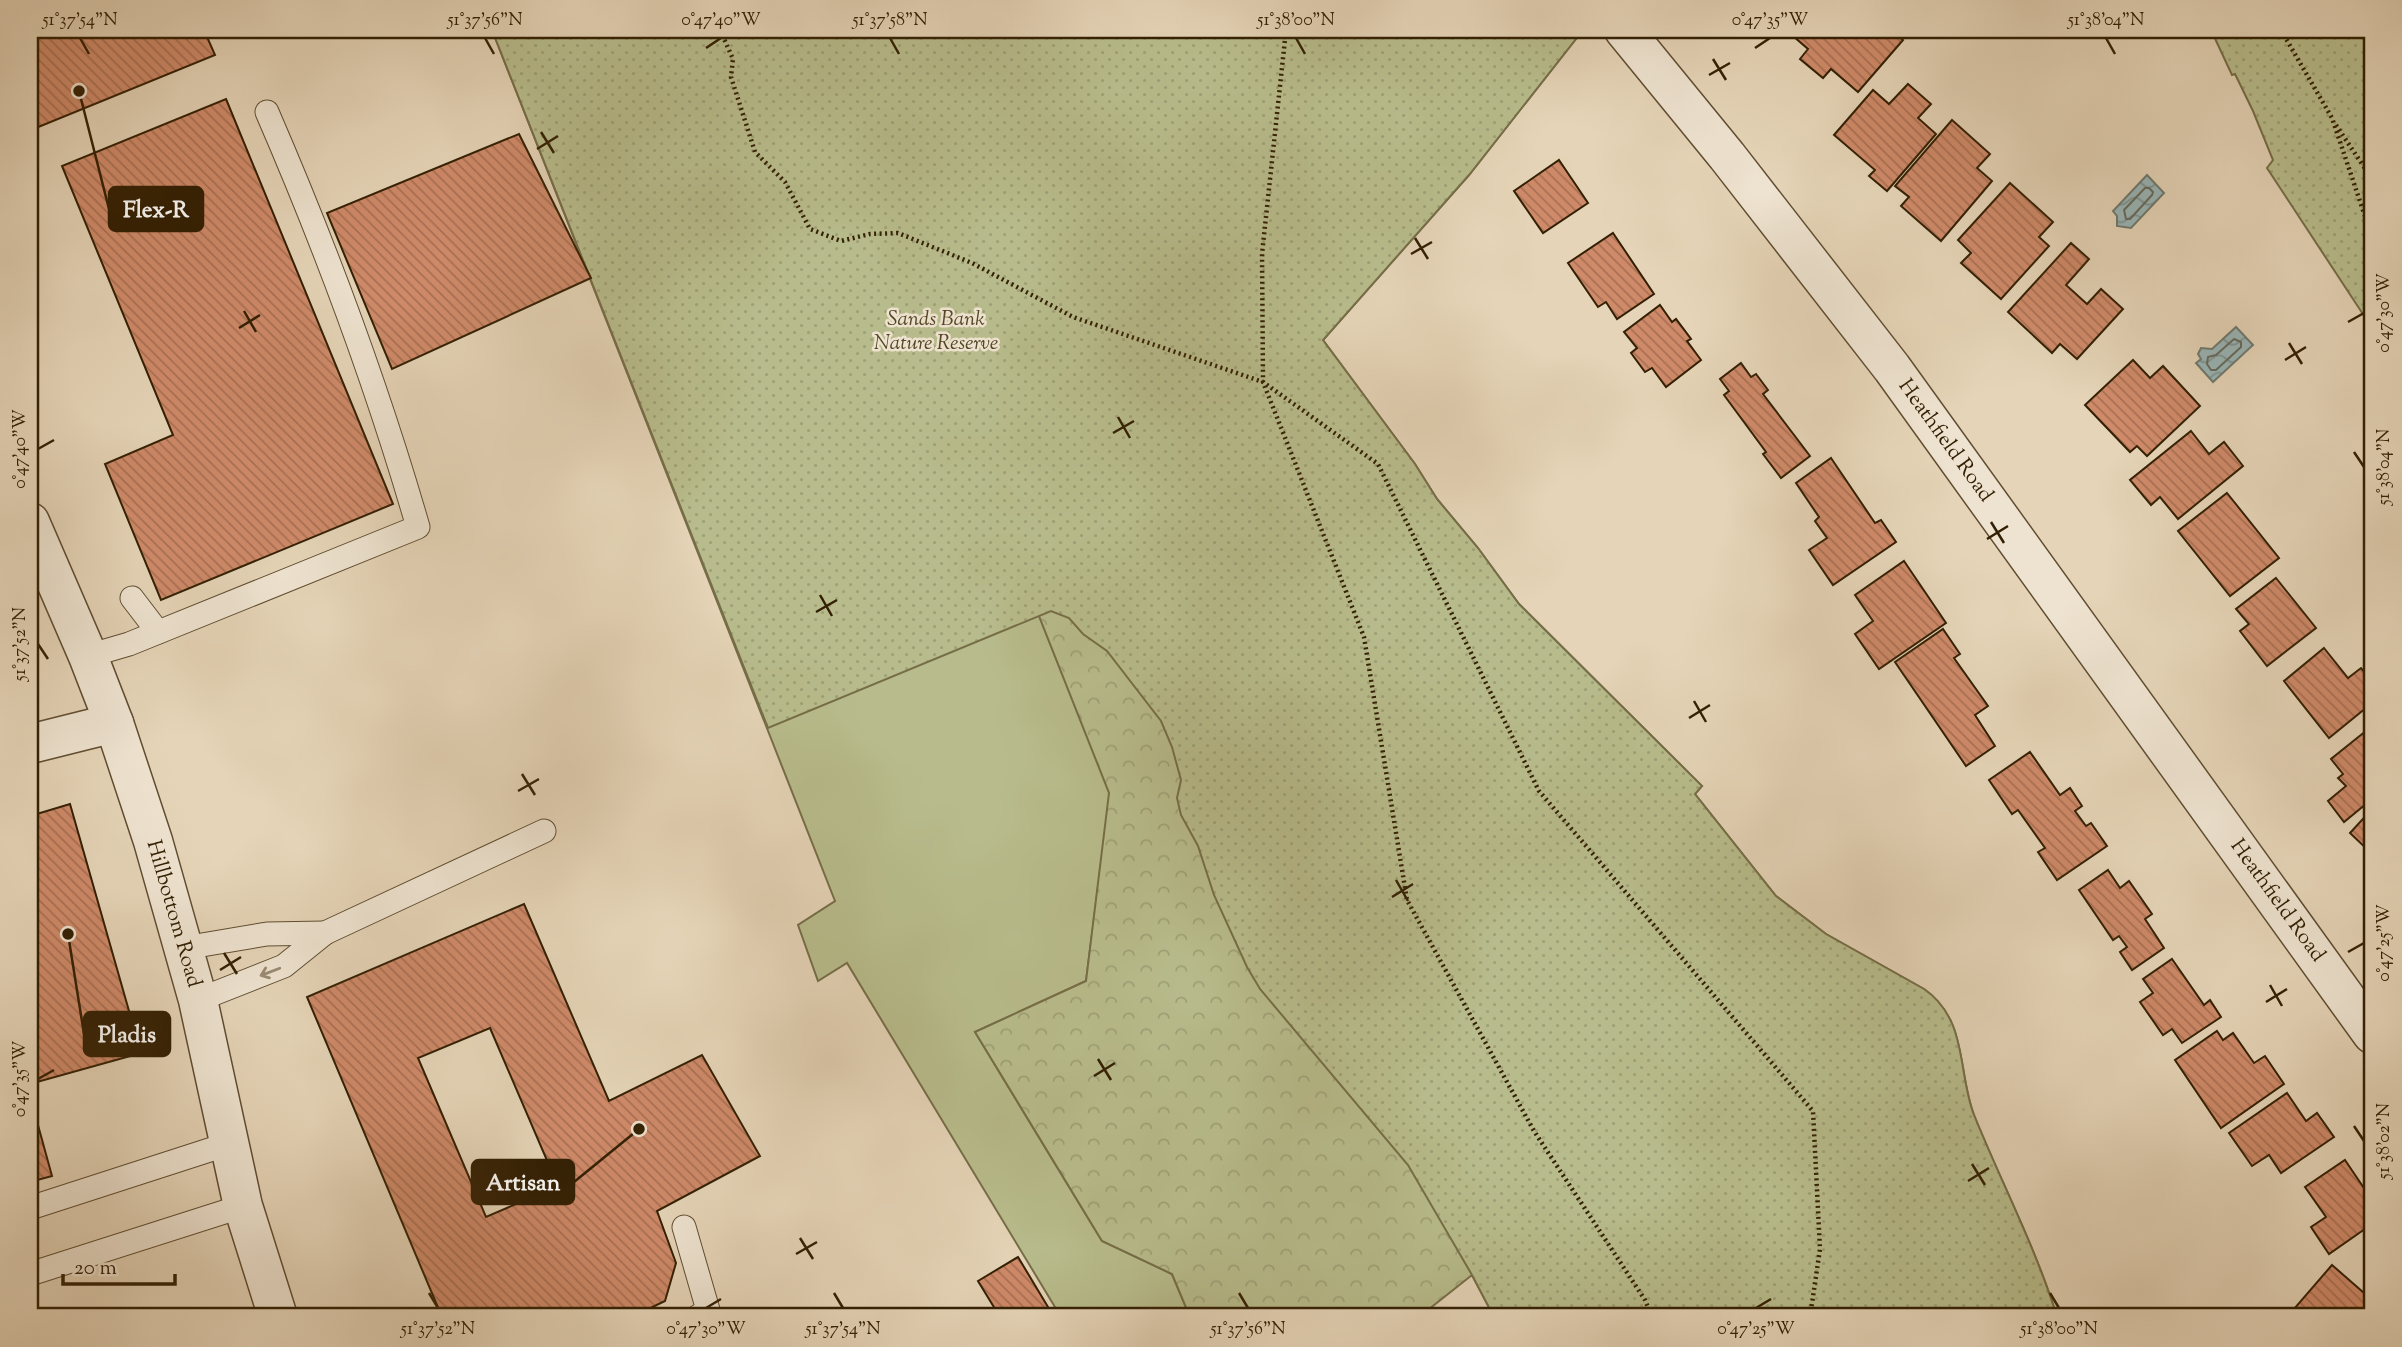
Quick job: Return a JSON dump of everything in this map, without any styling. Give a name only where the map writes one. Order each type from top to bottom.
[{"type":"street","name":"Heathfield Road","points":[[1624,30],[1727,156],[1892,368],[2372,1034]]},
{"type":"street","name":"Hillbottom Road","points":[[30,522],[114,723],[153,841],[198,1000],[243,1206],[278,1317]]},
{"type":"street","points":[[30,744],[114,723]]},
{"type":"lane","points":[[88,656],[158,632],[418,527],[390,431],[358,339],[267,112]]},
{"type":"lane","points":[[132,598],[158,632]]},
{"type":"lane","points":[[198,1000],[284,967],[325,933],[544,831]]},
{"type":"lane","points":[[184,948],[267,934],[325,933]]},
{"type":"lane","points":[[30,1208],[228,1144]]},
{"type":"lane","points":[[30,1274],[243,1206]]},
{"type":"lane","points":[[684,1227],[707,1315]]},
{"type":"path","points":[[720,30],[733,59],[731,77],[755,152],[785,182],[810,229],[841,241],[870,234],[898,233],[972,263],[1073,317],[1263,382],[1378,464],[1539,791],[1813,1111],[1820,1249],[1810,1317]]},
{"type":"path","points":[[1286,30],[1262,254],[1263,382],[1364,637],[1407,900],[1534,1131],[1645,1300],[1652,1317]]},
{"type":"path","points":[[2281,30],[2332,118],[2372,179]]},
{"type":"path","points":[[2332,118],[2372,237]]},
{"type":"green space","points":[[492,30],[995,505],[1110,793],[1086,981],[975,1032],[1102,1241],[1172,1274],[1190,1317],[1061,1317],[847,963],[818,981],[798,925],[835,901]]},
{"type":"green space","name":"Sands Bank Nature Reserve","points":[[492,30],[1583,30],[1469,175],[1323,340],[1415,464],[1437,499],[1478,548],[1519,604],[1702,786],[1695,794],[1776,896],[1826,934],[1924,989],[1941,1005],[1951,1020],[1957,1037],[1974,1115],[2029,1240],[2057,1317],[1494,1317],[1408,1165],[1260,989],[1214,895],[1198,846],[1181,815],[1177,798],[1181,780],[1161,721],[1107,651],[1083,634],[1069,618],[1051,611],[768,728]]},
{"type":"green space","points":[[1583,30],[1469,175],[1323,340],[1415,464],[1437,499],[1478,548],[1519,604],[1702,786],[1695,794],[1776,896],[1826,934],[1924,989],[1941,1005],[1951,1020],[1957,1037],[1974,1115],[2029,1240],[2057,1317],[1494,1317],[1472,1275],[1419,1317],[1190,1317],[1172,1274],[1102,1241],[975,1032],[1086,981],[1109,793],[995,505]]},
{"type":"green space","points":[[2211,30],[2372,30],[2372,328],[2267,168],[2273,160],[2253,111]]},
{"type":"water","points":[[2147,175],[2164,193],[2131,228],[2117,226],[2117,216],[2113,211]]},
{"type":"water","points":[[2236,327],[2253,345],[2213,382],[2196,363],[2201,359],[2198,354],[2201,348],[2212,349]]},
{"type":"building","points":[[30,30],[204,30],[215,55],[31,130]]},
{"type":"building","points":[[1786,30],[1891,30],[1903,40],[1858,92],[1831,69],[1823,78],[1800,59],[1808,49]]},
{"type":"building","points":[[1908,84],[1931,104],[1918,118],[1936,134],[1887,191],[1869,176],[1875,170],[1834,135],[1873,90],[1889,104]]},
{"type":"building","points":[[226,99],[393,504],[161,600],[105,464],[173,435],[62,166]]},
{"type":"building","points":[[1952,120],[1990,154],[1977,168],[1992,181],[1941,241],[1901,206],[1909,197],[1895,186]]},
{"type":"building","points":[[519,134],[591,278],[392,369],[327,213]]},
{"type":"building","points":[[1559,160],[1588,203],[1543,233],[1514,191]]},
{"type":"building","points":[[2010,183],[2053,222],[2039,237],[2049,246],[2001,299],[1961,263],[1971,253],[1958,240]]},
{"type":"building","points":[[1613,233],[1654,294],[1617,319],[1606,302],[1598,307],[1568,263]]},
{"type":"building","points":[[2071,243],[2089,259],[2066,285],[2087,304],[2101,289],[2123,309],[2077,359],[2060,344],[2052,353],[2008,312]]},
{"type":"building","points":[[1660,305],[1672,322],[1676,319],[1691,339],[1687,341],[1701,360],[1666,387],[1652,368],[1645,372],[1631,353],[1637,348],[1624,332]]},
{"type":"building","points":[[2133,360],[2150,378],[2163,366],[2200,406],[2147,456],[2137,446],[2130,452],[2085,405]]},
{"type":"building","points":[[1741,363],[1751,377],[1756,374],[1768,390],[1763,394],[1810,456],[1781,478],[1763,454],[1766,452],[1724,395],[1729,391],[1720,379]]},
{"type":"building","points":[[2191,431],[2209,454],[2224,442],[2243,466],[2178,519],[2160,497],[2151,505],[2130,480]]},
{"type":"building","points":[[1831,458],[1875,523],[1881,520],[1896,542],[1833,585],[1809,550],[1827,538],[1815,521],[1819,517],[1796,483]]},
{"type":"building","points":[[2227,493],[2279,558],[2230,596],[2178,531]]},
{"type":"building","points":[[1904,561],[1946,623],[1879,669],[1855,634],[1873,621],[1855,595]]},
{"type":"building","points":[[2276,578],[2316,628],[2267,666],[2240,631],[2249,624],[2236,609]]},
{"type":"building","points":[[1943,629],[1960,654],[1954,658],[1988,706],[1975,715],[1995,746],[1966,766],[1895,662]]},
{"type":"building","points":[[2324,648],[2348,678],[2361,668],[2372,681],[2372,703],[2329,738],[2284,681]]},
{"type":"building","points":[[2372,726],[2372,799],[2344,822],[2328,801],[2346,786],[2338,778],[2343,774],[2331,759]]},
{"type":"building","points":[[2030,752],[2060,795],[2070,788],[2082,806],[2075,811],[2086,826],[2091,823],[2107,846],[2057,880],[2038,852],[2045,848],[2018,810],[2012,814],[1989,780]]},
{"type":"building","points":[[70,804],[141,1053],[30,1084],[30,816]]},
{"type":"building","points":[[2372,809],[2372,854],[2350,833]]},
{"type":"building","points":[[2108,870],[2120,888],[2129,881],[2152,914],[2145,919],[2164,948],[2132,970],[2120,952],[2127,947],[2119,936],[2113,940],[2079,890]]},
{"type":"building","points":[[524,904],[609,1101],[702,1055],[760,1156],[657,1211],[676,1263],[665,1301],[632,1317],[442,1317],[307,997]],"holes":[[[490,1028],[558,1186],[486,1217],[418,1058]]]},
{"type":"building","points":[[2172,959],[2204,1005],[2210,1000],[2221,1017],[2182,1043],[2172,1029],[2163,1035],[2140,1002],[2153,993],[2143,979]]},
{"type":"building","points":[[2217,1031],[2223,1040],[2233,1033],[2254,1063],[2265,1056],[2284,1084],[2221,1128],[2175,1060]]},
{"type":"building","points":[[2287,1093],[2306,1121],[2317,1113],[2334,1137],[2281,1173],[2269,1155],[2252,1166],[2229,1133]]},
{"type":"building","points":[[30,1096],[52,1176],[30,1182]]},
{"type":"building","points":[[2345,1160],[2372,1200],[2372,1224],[2329,1254],[2311,1227],[2326,1217],[2305,1187]]},
{"type":"building","points":[[1018,1257],[1054,1317],[1000,1317],[978,1281]]},
{"type":"building","points":[[2332,1265],[2372,1300],[2372,1317],[2287,1317]]},
{"type":"place","name":"Flex-R","points":[[79,91]]},
{"type":"place","name":"Pladis","points":[[68,934]]},
{"type":"place","name":"Artisan","points":[[639,1129]]}]
